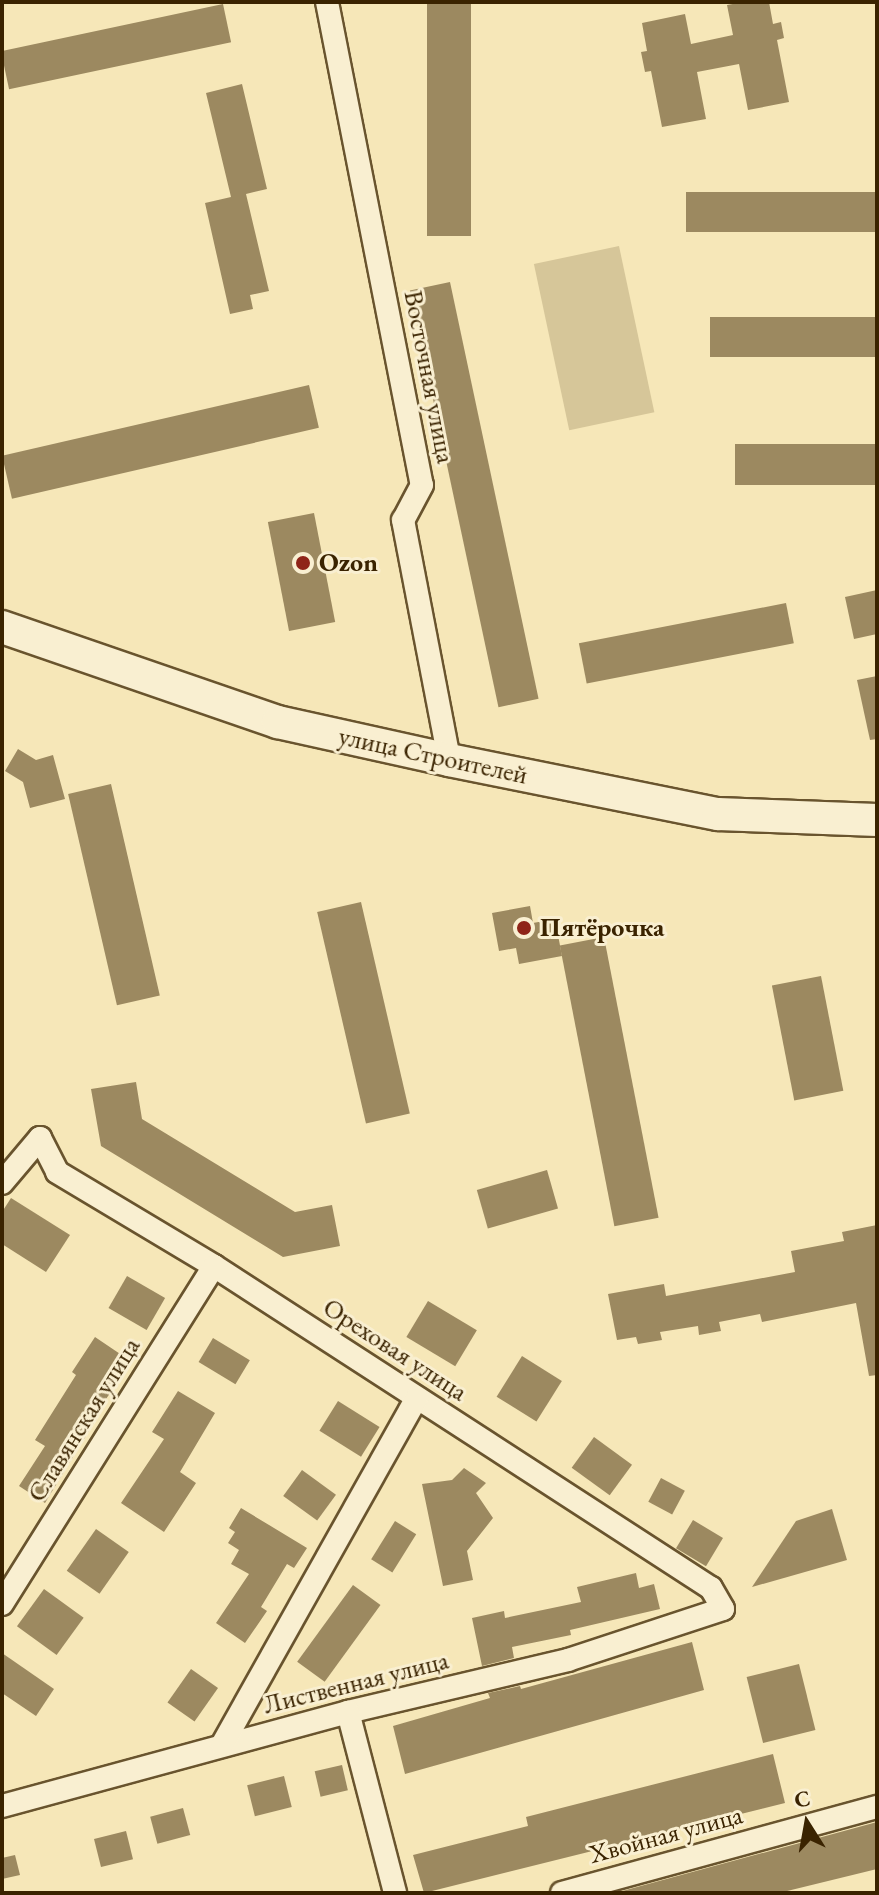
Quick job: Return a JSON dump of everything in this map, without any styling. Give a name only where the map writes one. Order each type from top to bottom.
[{"type":"main road","name":"улица Строителей","points":[[2,627],[278,722],[449,760],[718,814],[877,820]]},
{"type":"street","name":"Восточная улица","points":[[327,2],[422,485],[403,520],[449,760]]},
{"type":"street","name":"Ореховая улица","points":[[2,1183],[40,1138],[57,1172],[214,1266],[711,1588],[723,1609]]},
{"type":"street","name":"Славянская улица","points":[[2,1604],[214,1266]]},
{"type":"street","points":[[222,1745],[417,1398]]},
{"type":"street","name":"Лиственная улица","points":[[2,1806],[348,1712],[568,1660],[723,1609]]},
{"type":"street","points":[[348,1712],[395,1893]]},
{"type":"street","name":"Хвойная улица","points":[[562,1893],[877,1807]]},
{"type":"shaded area","points":[[619,246],[654,412],[569,430],[534,264]]},
{"type":"building","points":[[427,2],[471,2],[471,236],[427,236]]},
{"type":"building","points":[[769,2],[773,24],[781,22],[784,38],[777,40],[789,102],[748,110],[739,64],[697,72],[706,119],[662,127],[651,71],[645,72],[641,52],[647,51],[642,23],[685,14],[691,44],[733,35],[727,5]]},
{"type":"building","points":[[223,4],[231,42],[9,89],[2,51]]},
{"type":"building","points":[[242,84],[267,189],[246,194],[269,291],[250,295],[253,309],[230,314],[205,203],[231,197],[206,93]]},
{"type":"building","points":[[686,192],[877,192],[877,232],[686,232]]},
{"type":"building","points":[[450,282],[539,699],[498,707],[410,291]]},
{"type":"building","points":[[710,317],[877,317],[877,357],[710,357]]},
{"type":"building","points":[[309,385],[319,428],[12,499],[2,456]]},
{"type":"building","points":[[735,444],[877,444],[877,485],[735,485]]},
{"type":"building","points":[[314,513],[335,622],[289,631],[268,522]]},
{"type":"building","points":[[877,590],[877,634],[854,639],[845,597]]},
{"type":"building","points":[[786,603],[794,643],[587,684],[579,643]]},
{"type":"building","points":[[877,676],[877,739],[870,740],[857,680]]},
{"type":"building","points":[[18,749],[36,760],[53,755],[65,799],[30,808],[23,782],[5,771]]},
{"type":"building","points":[[111,784],[160,995],[117,1005],[68,794]]},
{"type":"building","points":[[361,902],[410,1113],[366,1124],[317,912]]},
{"type":"building","points":[[530,906],[533,923],[555,919],[562,956],[519,964],[516,948],[499,951],[492,913]]},
{"type":"building","points":[[604,937],[659,1218],[614,1226],[560,946]]},
{"type":"building","points":[[821,976],[843,1091],[794,1100],[772,986]]},
{"type":"building","points":[[136,1082],[142,1119],[295,1212],[332,1205],[340,1246],[283,1257],[101,1146],[91,1089]]},
{"type":"building","points":[[547,1170],[558,1208],[488,1229],[477,1190]]},
{"type":"building","points":[[11,1198],[70,1235],[46,1272],[2,1244],[2,1212]]},
{"type":"building","points":[[877,1225],[877,1375],[869,1376],[856,1303],[762,1322],[760,1314],[719,1322],[721,1331],[699,1335],[698,1326],[660,1332],[662,1340],[638,1344],[636,1337],[617,1340],[608,1294],[664,1284],[666,1296],[795,1272],[791,1251],[844,1241],[842,1232]]},
{"type":"building","points":[[127,1276],[165,1298],[147,1330],[108,1308]]},
{"type":"building","points":[[428,1301],[477,1330],[455,1366],[406,1337]]},
{"type":"building","points":[[95,1337],[132,1362],[94,1416],[97,1418],[45,1503],[19,1486],[45,1446],[35,1440],[76,1375],[72,1372]]},
{"type":"building","points":[[213,1338],[250,1360],[235,1384],[199,1362]]},
{"type":"building","points":[[522,1356],[562,1381],[536,1422],[497,1397]]},
{"type":"building","points":[[178,1391],[215,1413],[180,1472],[196,1483],[164,1532],[121,1503],[164,1439],[152,1432]]},
{"type":"building","points":[[338,1401],[380,1427],[361,1457],[319,1431]]},
{"type":"building","points":[[594,1437],[632,1465],[610,1495],[572,1468]]},
{"type":"building","points":[[464,1468],[486,1483],[476,1493],[493,1518],[467,1551],[473,1580],[443,1586],[422,1484],[452,1480]]},
{"type":"building","points":[[302,1470],[336,1495],[317,1521],[283,1496]]},
{"type":"building","points":[[661,1478],[685,1491],[672,1515],[648,1502]]},
{"type":"building","points":[[241,1508],[307,1548],[294,1568],[287,1564],[261,1607],[267,1611],[245,1643],[216,1623],[249,1574],[231,1564],[239,1550],[228,1543],[235,1532],[229,1528]]},
{"type":"building","points":[[832,1509],[847,1560],[752,1587],[796,1521]]},
{"type":"building","points":[[693,1520],[723,1538],[706,1566],[676,1548]]},
{"type":"building","points":[[395,1521],[416,1534],[392,1572],[371,1559]]},
{"type":"building","points":[[96,1529],[129,1552],[100,1594],[67,1571]]},
{"type":"building","points":[[636,1573],[639,1588],[654,1584],[660,1609],[570,1630],[571,1635],[512,1647],[514,1658],[482,1666],[472,1618],[504,1611],[505,1618],[581,1602],[577,1587]]},
{"type":"building","points":[[353,1585],[381,1605],[325,1682],[297,1662]]},
{"type":"building","points":[[44,1589],[84,1618],[57,1655],[17,1626]]},
{"type":"building","points":[[692,1642],[704,1690],[405,1774],[393,1726],[490,1698],[488,1693],[520,1686],[521,1689]]},
{"type":"building","points":[[2,1653],[54,1689],[36,1716],[2,1693]]},
{"type":"building","points":[[799,1664],[815,1730],[763,1743],[747,1677]]},
{"type":"building","points":[[191,1669],[218,1688],[195,1722],[167,1703]]},
{"type":"building","points":[[773,1754],[785,1803],[424,1893],[413,1855],[528,1826],[526,1817]]},
{"type":"building","points":[[342,1765],[348,1790],[321,1797],[315,1771]]},
{"type":"building","points":[[284,1776],[292,1807],[255,1816],[247,1785]]},
{"type":"building","points":[[183,1808],[190,1835],[157,1844],[150,1817]]},
{"type":"building","points":[[877,1822],[877,1869],[779,1893],[615,1893]]},
{"type":"building","points":[[126,1831],[133,1859],[101,1867],[94,1839]]},
{"type":"building","points":[[15,1855],[20,1875],[2,1879],[2,1858]]},
{"type":"place","name":"Ozon","points":[[303,563]]},
{"type":"place","name":"Пятёрочка","points":[[524,928]]}]
